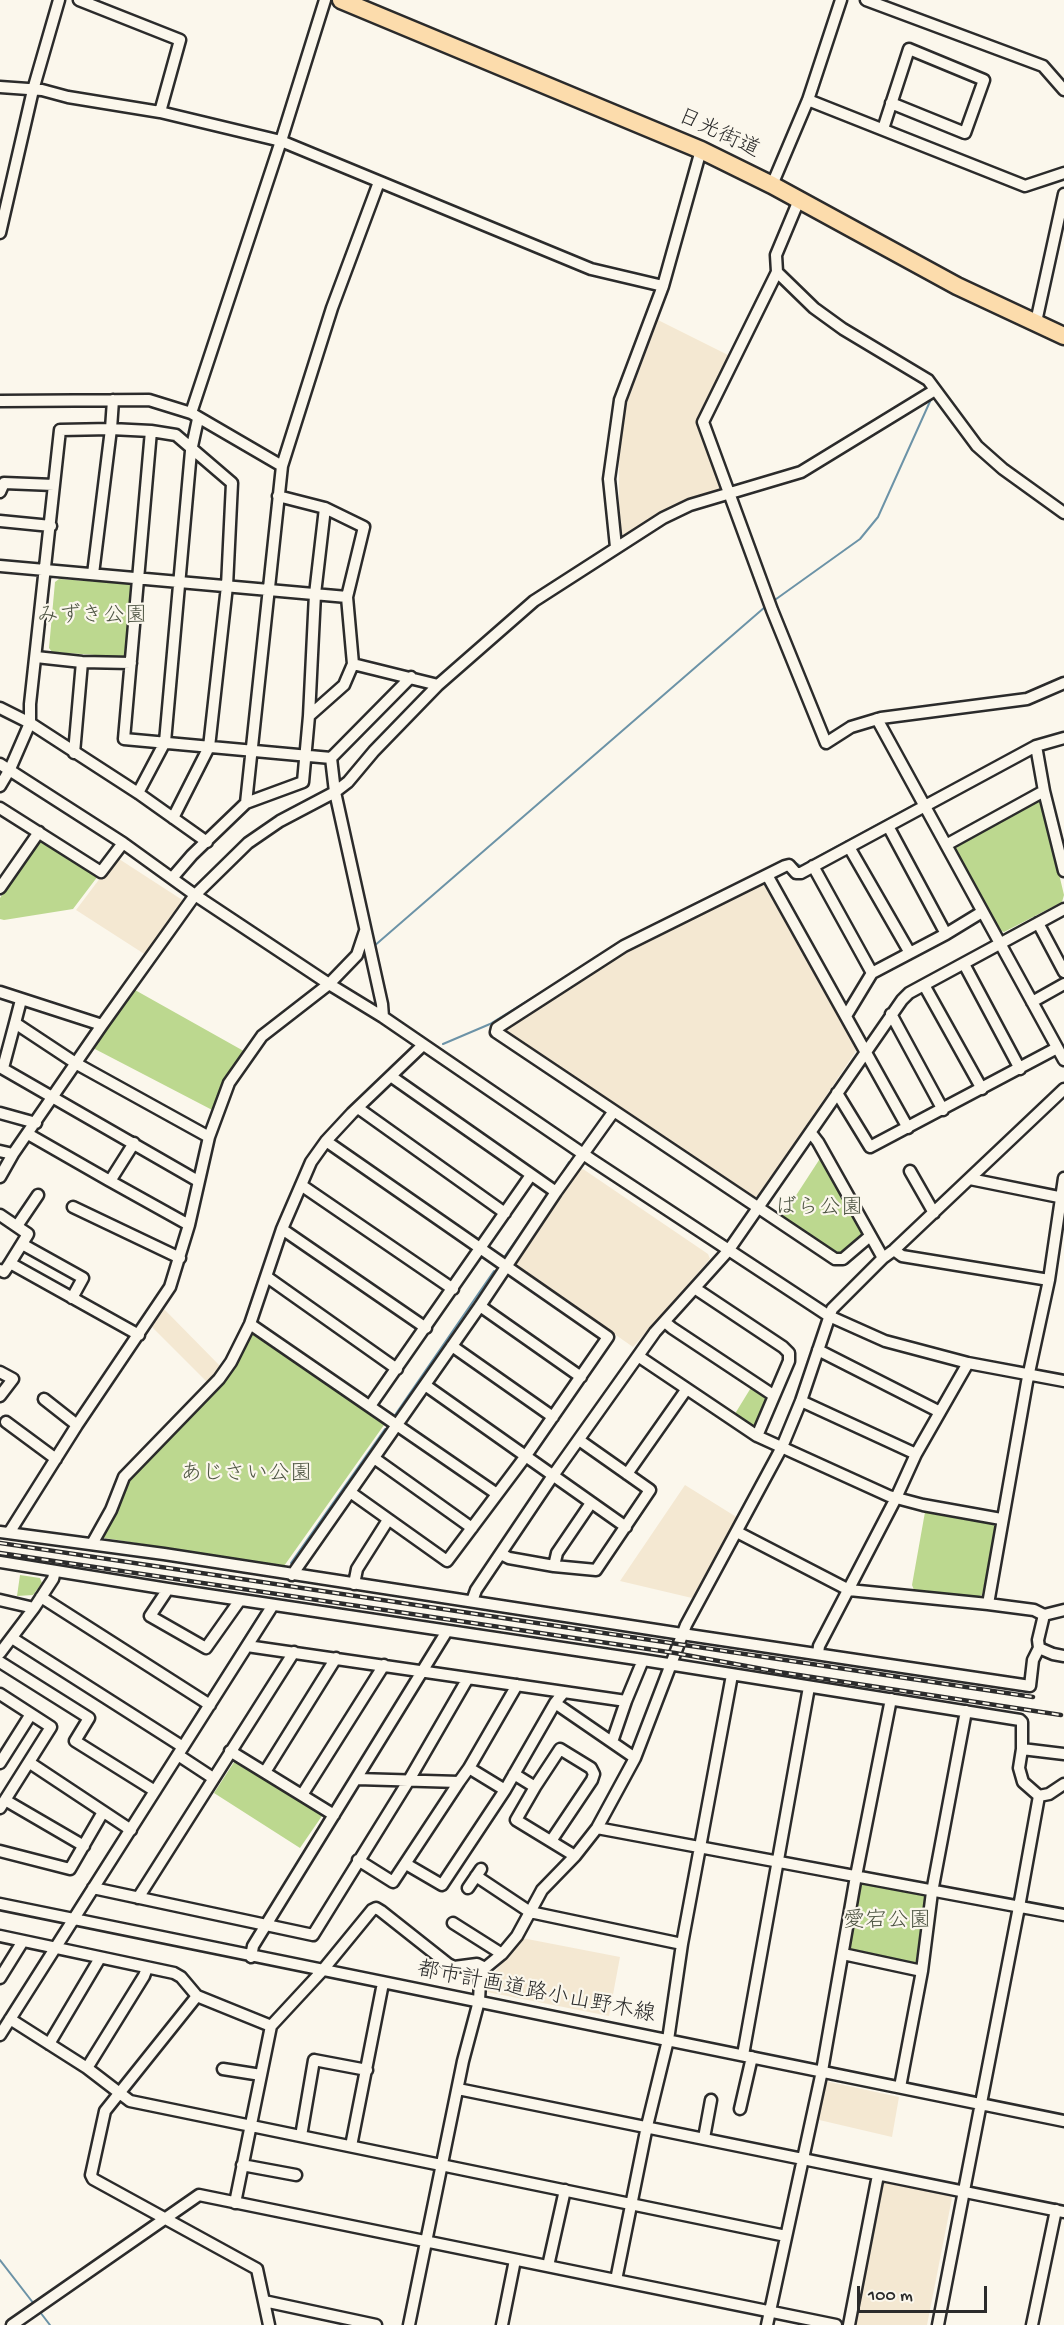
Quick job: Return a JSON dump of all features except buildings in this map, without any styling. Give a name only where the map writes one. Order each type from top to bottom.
[{"type":"highway","name":"日光街道","points":[[341,0],[368,5],[701,150],[772,185],[957,286],[1064,336]]},
{"type":"street","points":[[0,233],[33,90],[59,0]]},
{"type":"street","points":[[79,0],[180,40],[159,112]]},
{"type":"street","points":[[138,793],[165,742],[194,416],[325,0]]},
{"type":"street","points":[[772,185],[808,100],[842,0]]},
{"type":"street","points":[[866,0],[1043,66],[1064,90]]},
{"type":"street","points":[[883,129],[891,103],[909,49],[984,80],[965,133],[891,103]]},
{"type":"street","points":[[0,87],[33,90],[159,112],[281,141],[591,269],[663,286]]},
{"type":"street","points":[[808,100],[1025,186],[1064,173]]},
{"type":"street","points":[[616,547],[609,479],[620,400],[663,286],[701,150]]},
{"type":"street","points":[[246,803],[282,466],[332,308],[379,182]]},
{"type":"street","points":[[1036,322],[1059,249],[1064,194]]},
{"type":"street","points":[[799,200],[776,255],[777,272],[703,422],[772,610],[826,743],[851,728],[877,719],[1027,699],[1064,684]]},
{"type":"street","points":[[777,272],[814,308],[843,329],[928,380],[977,446],[1003,469],[1064,513]]},
{"type":"street","points":[[0,1177],[13,1154],[195,894],[248,843],[280,821],[335,792],[348,782],[438,685],[534,601],[616,547],[690,505],[801,472],[935,390]]},
{"type":"street","points":[[93,574],[114,400]]},
{"type":"street","points":[[0,401],[149,400],[194,416],[282,466]]},
{"type":"street","points":[[0,786],[5,766],[30,723],[60,430],[111,429],[176,435],[232,483],[227,586],[209,747],[173,818]]},
{"type":"street","points":[[151,431],[124,739],[331,759]]},
{"type":"street","points":[[0,492],[4,483],[54,484]]},
{"type":"street","points":[[278,496],[325,508],[364,527],[347,597],[353,664],[344,685],[309,716]]},
{"type":"street","points":[[173,877],[246,803],[303,782],[315,594],[325,508]]},
{"type":"street","points":[[0,521],[51,526]]},
{"type":"street","points":[[0,569],[45,570],[347,597]]},
{"type":"street","points":[[36,657],[82,662],[130,663]]},
{"type":"street","points":[[74,753],[82,662]]},
{"type":"street","points":[[353,664],[438,685]]},
{"type":"street","points":[[331,759],[411,677]]},
{"type":"street","points":[[0,708],[30,723],[138,793],[207,842]]},
{"type":"street","points":[[877,719],[1064,1060]]},
{"type":"street","points":[[870,1236],[843,1259],[835,1259],[496,1032],[497,1028],[624,946],[785,866],[789,866],[799,874],[1036,746],[1064,738]]},
{"type":"street","points":[[1036,746],[1044,791],[1064,871]]},
{"type":"street","points":[[331,759],[335,792],[383,1017]]},
{"type":"street","points":[[5,766],[123,843],[329,984],[383,1017],[728,1251],[829,1316],[885,1341],[968,1363],[1064,1382]]},
{"type":"street","points":[[946,845],[1044,791]]},
{"type":"street","points":[[0,808],[101,872],[123,843]]},
{"type":"street","points":[[888,826],[946,934]]},
{"type":"street","points":[[0,888],[5,869],[39,832]]},
{"type":"street","points":[[849,847],[910,953]]},
{"type":"street","points":[[813,866],[872,974]]},
{"type":"street","points":[[767,875],[908,1128]]},
{"type":"street","points":[[472,1601],[476,1590],[552,1477],[638,1356],[728,1251],[891,1014],[909,993],[1064,909]]},
{"type":"street","points":[[846,1016],[872,974],[982,912]]},
{"type":"street","points":[[1038,923],[1064,972]]},
{"type":"street","points":[[365,931],[357,955],[329,984],[262,1036],[229,1083],[209,1137],[189,1225],[170,1287],[56,1459],[4,1532],[1030,1686],[1033,1660],[1040,1648],[1038,1640],[1044,1615]]},
{"type":"street","points":[[964,964],[1020,1069]]},
{"type":"street","points":[[1032,1002],[1064,984]]},
{"type":"street","points":[[924,985],[982,1089]]},
{"type":"street","points":[[0,992],[102,1025]]},
{"type":"street","points":[[21,1000],[1,1068],[198,1181]]},
{"type":"street","points":[[891,1014],[943,1110]]},
{"type":"street","points":[[15,1023],[77,1064],[209,1137]]},
{"type":"street","points":[[92,1544],[111,1510],[124,1476],[219,1379],[250,1324],[282,1229],[311,1162],[326,1141],[423,1046]]},
{"type":"street","points":[[837,1093],[870,1147],[1057,1048]]},
{"type":"street","points":[[392,1077],[555,1192]]},
{"type":"street","points":[[409,2325],[458,2089],[479,2001],[480,1981],[485,1968],[502,1954],[517,1936],[542,1890],[575,1856],[597,1828],[635,1758],[686,1625],[782,1447],[801,1401],[829,1316],[836,1305],[883,1258],[934,1213],[1064,1089]]},
{"type":"street","points":[[358,1108],[506,1213]]},
{"type":"street","points":[[292,1575],[480,1306],[555,1192],[615,1111]]},
{"type":"street","points":[[0,1113],[36,1123]]},
{"type":"street","points":[[811,1133],[883,1258]]},
{"type":"street","points":[[28,1134],[189,1225]]},
{"type":"street","points":[[326,1141],[608,1337],[525,1457],[447,1561],[350,1492]]},
{"type":"street","points":[[110,1181],[134,1143]]},
{"type":"street","points":[[0,1151],[13,1154]]},
{"type":"street","points":[[910,1171],[934,1213]]},
{"type":"street","points":[[370,1406],[531,1175]]},
{"type":"street","points":[[988,1604],[1001,1519],[1049,1280],[1064,1178]]},
{"type":"street","points":[[970,1179],[1062,1198]]},
{"type":"street","points":[[301,1185],[453,1289]]},
{"type":"street","points":[[17,1226],[38,1195]]},
{"type":"street","points":[[73,1207],[180,1258]]},
{"type":"street","points":[[0,1215],[28,1234],[4,1272],[0,1270]]},
{"type":"street","points":[[282,1229],[426,1328]]},
{"type":"street","points":[[22,1244],[83,1278],[72,1298]]},
{"type":"street","points":[[894,1250],[902,1256],[1049,1280]]},
{"type":"street","points":[[10,1263],[139,1335]]},
{"type":"street","points":[[267,1277],[397,1369]]},
{"type":"street","points":[[696,1289],[789,1353],[789,1361],[757,1436]]},
{"type":"street","points":[[480,1306],[580,1377]]},
{"type":"street","points":[[665,1322],[773,1395]]},
{"type":"street","points":[[250,1324],[498,1494]]},
{"type":"street","points":[[452,1346],[553,1416]]},
{"type":"street","points":[[818,1350],[940,1412]]},
{"type":"street","points":[[638,1356],[757,1436],[896,1498],[1001,1519]]},
{"type":"street","points":[[819,1654],[819,1646],[896,1498],[916,1454],[968,1363]]},
{"type":"street","points":[[0,1372],[13,1379],[0,1396]]},
{"type":"street","points":[[425,1385],[552,1477],[626,1527]]},
{"type":"street","points":[[627,1474],[686,1390]]},
{"type":"street","points":[[44,1399],[77,1425]]},
{"type":"street","points":[[801,1401],[916,1454]]},
{"type":"street","points":[[6,1422],[56,1459]]},
{"type":"street","points":[[501,1554],[509,1558],[554,1566],[596,1570],[626,1527],[650,1490],[579,1440]]},
{"type":"street","points":[[374,1458],[472,1528]]},
{"type":"street","points":[[554,1566],[557,1553],[591,1503]]},
{"type":"street","points":[[354,1584],[357,1569],[388,1520]]},
{"type":"street","points":[[737,1532],[849,1590],[988,1604],[1034,1610],[1044,1615],[1064,1610]]},
{"type":"street","points":[[0,1562],[671,1664],[1020,1720],[1022,1722],[1020,1774],[1023,1782],[1039,1796]]},
{"type":"street","points":[[0,1653],[34,1608],[53,1579],[55,1571]]},
{"type":"street","points":[[168,1589],[150,1616],[206,1648],[240,1600]]},
{"type":"street","points":[[41,1597],[210,1705]]},
{"type":"street","points":[[0,1600],[34,1608]]},
{"type":"street","points":[[0,2035],[273,1605]]},
{"type":"street","points":[[251,1957],[253,1946],[266,1924],[447,1631]]},
{"type":"street","points":[[12,1638],[181,1751],[213,1778]]},
{"type":"street","points":[[247,1646],[626,1701]]},
{"type":"street","points":[[1040,1648],[1064,1656]]},
{"type":"street","points":[[138,1898],[294,1652]]},
{"type":"street","points":[[265,1772],[336,1658]]},
{"type":"street","points":[[612,1742],[626,1701],[644,1660]]},
{"type":"street","points":[[0,1662],[89,1718],[75,1741],[155,1791]]},
{"type":"street","points":[[302,1795],[384,1665]]},
{"type":"street","points":[[616,2280],[647,2126],[668,2040],[682,1944],[732,1675]]},
{"type":"street","points":[[93,1888],[313,1935],[409,1780],[468,1678]]},
{"type":"street","points":[[358,1860],[393,1882],[469,1768],[517,1685]]},
{"type":"street","points":[[740,2109],[777,1862],[809,1687]]},
{"type":"street","points":[[406,1864],[442,1885],[505,1790],[555,1703],[564,1692]]},
{"type":"street","points":[[0,1694],[51,1727],[3,1804],[84,1846]]},
{"type":"street","points":[[767,2325],[822,2072],[856,1876],[891,1699]]},
{"type":"street","points":[[555,1703],[635,1758]]},
{"type":"street","points":[[900,2087],[922,1971],[932,1892],[966,1711]]},
{"type":"street","points":[[0,1763],[31,1714]]},
{"type":"street","points":[[551,1841],[594,1774],[591,1768],[560,1749],[516,1820],[575,1856]]},
{"type":"street","points":[[1022,1749],[1064,1754]]},
{"type":"street","points":[[230,1751],[334,1815]]},
{"type":"street","points":[[30,1763],[130,1830]]},
{"type":"street","points":[[469,1768],[505,1790]]},
{"type":"street","points":[[514,1774],[535,1787]]},
{"type":"street","points":[[357,1779],[459,1782]]},
{"type":"street","points":[[1039,1796],[1049,1794],[1064,1784]]},
{"type":"street","points":[[938,2325],[1039,1796]]},
{"type":"street","points":[[0,1851],[70,1869],[104,1812]]},
{"type":"street","points":[[597,1828],[1064,1915]]},
{"type":"street","points":[[468,1888],[478,1873],[530,1912],[682,1944]]},
{"type":"street","name":"都市計画道路小山野木線","points":[[0,1904],[1064,2121]]},
{"type":"street","points":[[235,2203],[271,2026],[322,1971],[372,1911],[376,1908],[448,1964],[454,1967],[477,1964],[485,1968]]},
{"type":"street","points":[[453,1923],[502,1954]]},
{"type":"street","points":[[0,1936],[174,1973],[181,1977],[197,1996],[271,2026]]},
{"type":"street","points":[[0,1978],[23,1941]]},
{"type":"street","points":[[843,1954],[922,1971]]},
{"type":"street","points":[[49,2044],[100,1958]]},
{"type":"street","points":[[87,2068],[147,1968]]},
{"type":"street","points":[[351,2146],[383,1983]]},
{"type":"street","points":[[197,1996],[105,2111],[91,2175],[93,2179],[257,2269],[269,2325]]},
{"type":"street","points":[[10,2019],[87,2068],[130,2100],[250,2127],[786,2236]]},
{"type":"street","points":[[301,2136],[314,2060],[367,2070]]},
{"type":"street","points":[[223,2069],[261,2075]]},
{"type":"street","points":[[458,2089],[1060,2211],[1032,2325]]},
{"type":"street","points":[[704,2138],[711,2100]]},
{"type":"street","points":[[242,2165],[296,2175]]},
{"type":"street","points":[[849,2325],[878,2175]]},
{"type":"street","points":[[548,2266],[565,2190]]},
{"type":"street","points":[[12,2325],[198,2195],[836,2325]]},
{"type":"street","points":[[502,2325],[515,2260]]},
{"type":"street","points":[[264,2301],[376,2325]]},
{"type":"shaded area","points":[[658,320],[732,357],[701,425],[726,492],[619,542],[619,458],[627,403]]},
{"type":"shaded area","points":[[116,857],[187,903],[149,957],[76,910]]},
{"type":"shaded area","points":[[761,882],[769,885],[851,1034],[856,1051],[759,1196],[752,1197],[505,1035],[505,1026],[624,950]]},
{"type":"shaded area","points":[[583,1169],[708,1254],[710,1259],[633,1347],[613,1333],[607,1334],[515,1268],[513,1260],[578,1170]]},
{"type":"shaded area","points":[[164,1309],[222,1368],[209,1384],[152,1327]]},
{"type":"shaded area","points":[[685,1485],[738,1518],[692,1598],[620,1581]]},
{"type":"shaded area","points":[[522,1938],[620,1957],[609,2016],[487,1992],[486,1983]]},
{"type":"shaded area","points":[[825,2081],[899,2097],[892,2137],[815,2119]]},
{"type":"shaded area","points":[[885,2179],[949,2193],[952,2198],[927,2325],[857,2325],[854,2321],[881,2182]]},
{"type":"green space","name":"みずき公園","points":[[59,579],[132,584],[135,587],[129,654],[125,657],[52,652],[49,648],[55,582]]},
{"type":"green space","points":[[1041,798],[1064,895],[1062,902],[1004,932],[996,929],[955,852],[957,845]]},
{"type":"green space","points":[[40,838],[98,876],[73,909],[0,919],[0,898]]},
{"type":"green space","points":[[135,990],[249,1054],[218,1113],[93,1048]]},
{"type":"green space","name":"ばら公園","points":[[821,1157],[863,1234],[843,1254],[836,1255],[782,1217]]},
{"type":"green space","name":"あじさい公園","points":[[254,1331],[384,1425],[284,1566],[104,1538],[102,1534],[116,1513],[128,1480],[230,1372]]},
{"type":"green space","points":[[752,1386],[763,1392],[767,1400],[757,1426],[750,1429],[733,1417]]},
{"type":"green space","points":[[928,1509],[992,1521],[996,1528],[982,1595],[971,1599],[914,1590],[912,1585],[925,1512]]},
{"type":"green space","points":[[20,1575],[40,1578],[42,1583],[33,1595],[17,1596]]},
{"type":"green space","points":[[236,1759],[324,1813],[300,1848],[214,1793]]},
{"type":"green space","name":"愛宕公園","points":[[856,1878],[931,1893],[918,1968],[845,1953]]},
{"type":"waterway","points":[[772,602],[860,539],[878,517],[932,397]]},
{"type":"waterway","points":[[373,947],[765,607]]},
{"type":"waterway","points":[[925,799],[981,770]]},
{"type":"waterway","points":[[783,861],[789,859],[801,866],[918,803]]},
{"type":"waterway","points":[[443,1044],[490,1024],[582,967]]},
{"type":"waterway","points":[[556,1183],[569,1162]]},
{"type":"waterway","points":[[505,1256],[546,1197]]},
{"type":"waterway","points":[[395,1415],[494,1271]]},
{"type":"waterway","points":[[291,1563],[385,1429]]},
{"type":"waterway","points":[[210,1693],[261,1612]]},
{"type":"waterway","points":[[193,1720],[200,1708]]},
{"type":"waterway","points":[[183,1736],[189,1727]]},
{"type":"waterway","points":[[167,1762],[173,1751]]},
{"type":"waterway","points":[[154,1781],[162,1769]]},
{"type":"waterway","points":[[129,1821],[144,1798]]},
{"type":"waterway","points":[[77,1902],[119,1837]]},
{"type":"waterway","points":[[54,1940],[58,1934]]},
{"type":"waterway","points":[[0,2260],[34,2304]]},
{"type":"waterway","points":[[40,2312],[50,2325]]},
{"type":"railway","points":[[0,1543],[1033,1697]]},
{"type":"railway","points":[[0,1553],[675,1653],[779,1672],[1061,1715]]}]
